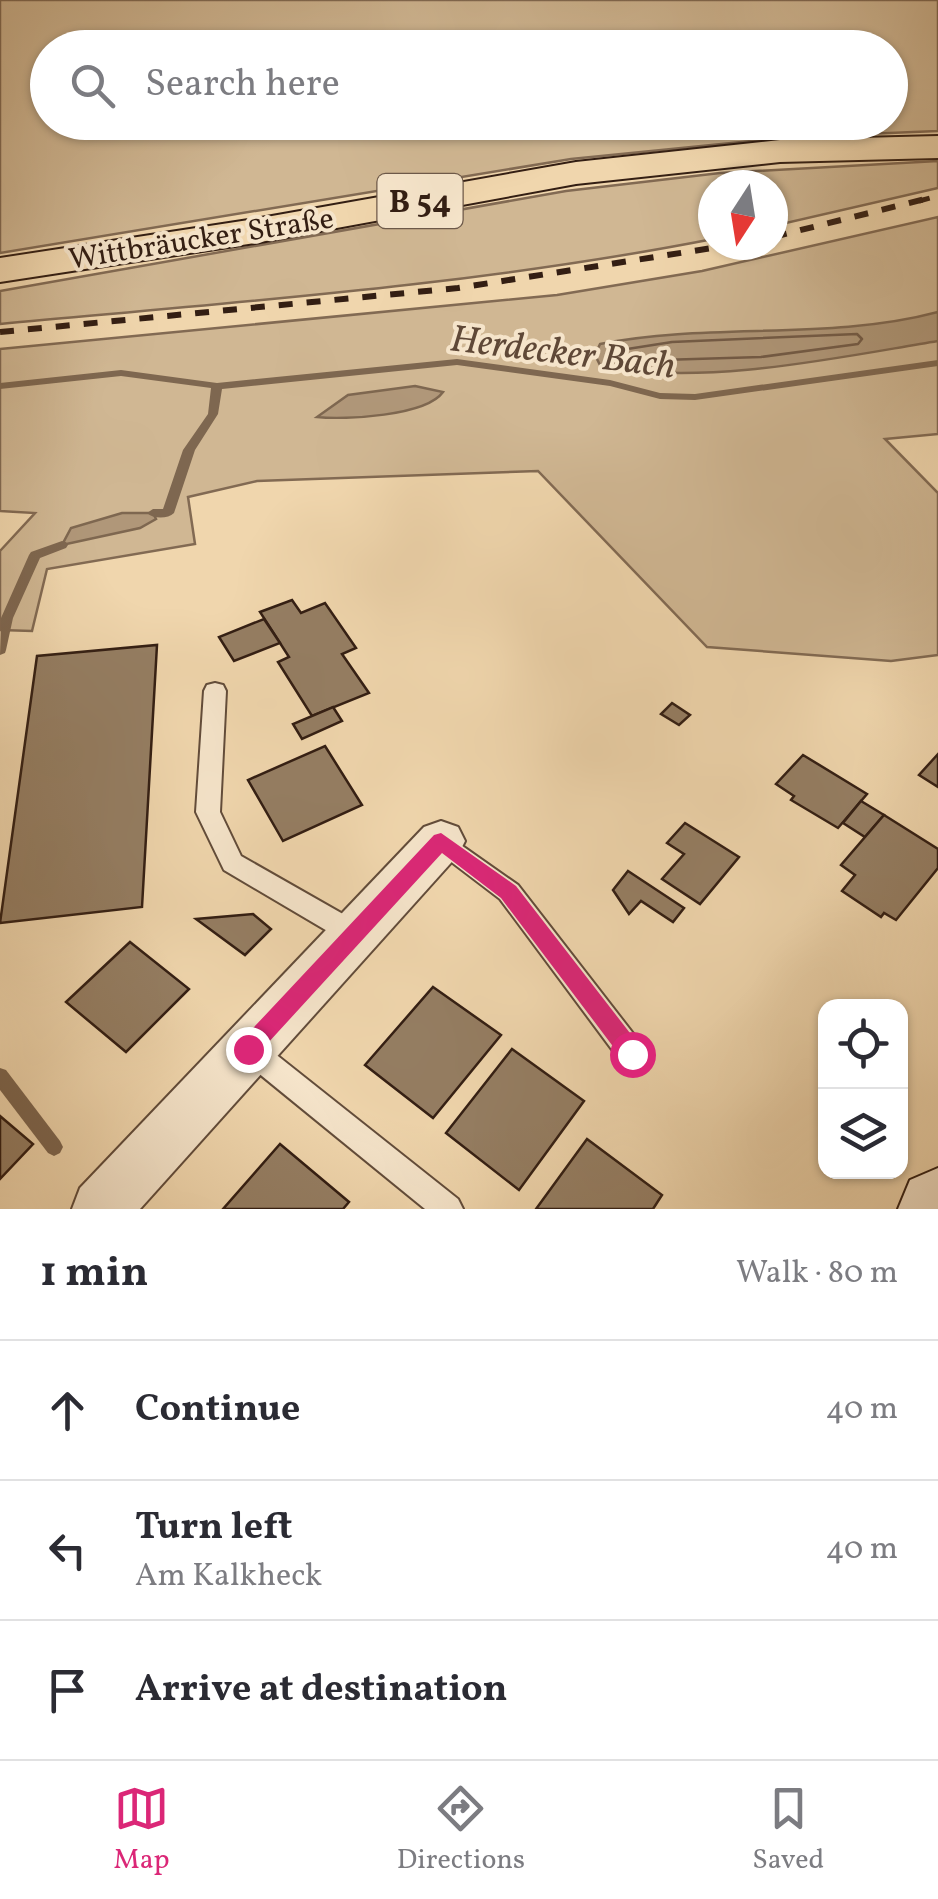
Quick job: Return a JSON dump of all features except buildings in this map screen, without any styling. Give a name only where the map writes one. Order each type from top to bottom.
[{"type":"main road","name":"Wittbräucker Straße","points":[[0,270],[256,230],[576,173],[780,150],[938,147]]},
{"type":"street","points":[[101,1209],[441,841]]},
{"type":"lane","points":[[215,691],[208,812],[232,862],[355,934]]},
{"type":"lane","points":[[441,841],[508,892],[632,1054]]},
{"type":"lane","points":[[248,1049],[448,1209]]},
{"type":"shaded area","points":[[0,0],[938,0],[938,131],[908,132],[908,30],[30,30],[30,140],[762,140],[571,159],[0,253]]},
{"type":"shaded area","points":[[938,161],[938,188],[788,223],[788,170],[774,170]]},
{"type":"shaded area","points":[[698,176],[698,242],[447,280],[0,324],[0,291],[566,191]]},
{"type":"shaded area","points":[[938,217],[938,434],[885,439],[938,493],[938,655],[891,661],[707,647],[538,471],[257,481],[188,497],[195,544],[47,569],[32,631],[0,630],[0,551],[35,513],[0,511],[0,349],[557,295],[750,260],[788,260],[788,251]]},
{"type":"water","points":[[938,312],[938,341],[812,362],[727,371],[643,372],[601,367],[595,355],[600,344],[642,337],[855,326]]},
{"type":"water","points":[[415,386],[443,392],[434,400],[403,411],[365,417],[317,417],[348,395]]},
{"type":"water","points":[[122,513],[153,513],[156,519],[140,528],[62,545],[71,528]]},
{"type":"waterway","name":"Herdecker Bach","points":[[217,386],[457,362],[610,383],[660,396],[695,397],[938,363]]},
{"type":"waterway","name":"Herdecker Bach","points":[[0,386],[121,373],[217,386]]},
{"type":"waterway","points":[[153,513],[168,513],[189,450],[213,414],[217,386]]},
{"type":"waterway","points":[[0,650],[7,618],[35,555],[62,545]]},
{"type":"waterway","points":[[0,1076],[54,1147]]},
{"type":"railway","points":[[919,201],[938,196]]},
{"type":"railway","points":[[788,233],[929,198]]},
{"type":"railway","points":[[0,332],[458,288],[698,250]]},
{"type":"route","points":[[248,1049],[441,841],[508,892],[632,1054]]}]
